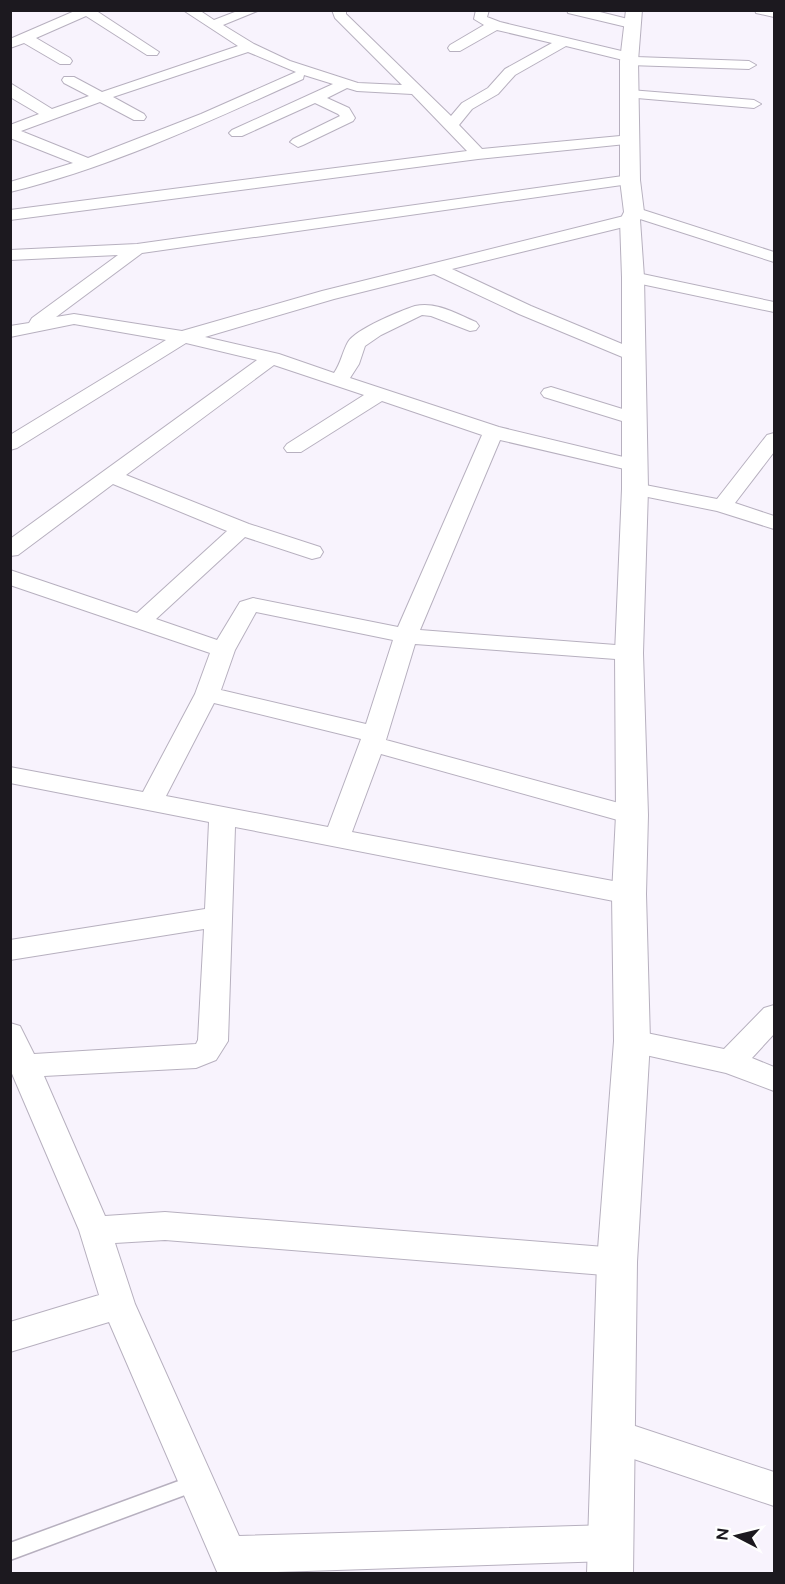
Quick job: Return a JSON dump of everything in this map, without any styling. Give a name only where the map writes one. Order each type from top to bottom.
[{"type":"street","points":[[189,10],[249,47],[285,64],[345,84],[368,89],[479,99]]},
{"type":"street","points":[[214,24],[254,10]]},
{"type":"street","points":[[339,10],[340,15],[368,45],[419,93],[478,154]]},
{"type":"street","points":[[483,10],[481,18],[495,25],[629,59],[749,65]]},
{"type":"street","points":[[10,1034],[52,1126],[94,1230],[118,1304],[234,1564],[609,1558],[617,1262],[632,1041],[629,894],[632,815],[629,653],[635,419],[632,355],[629,59],[633,17],[573,10]]},
{"type":"street","points":[[761,10],[774,13]]},
{"type":"street","points":[[10,44],[88,11],[152,52]]},
{"type":"street","points":[[455,48],[495,25]]},
{"type":"street","points":[[26,38],[65,61]]},
{"type":"street","points":[[451,125],[467,106],[493,91],[510,72],[563,42]]},
{"type":"street","points":[[10,131],[50,114],[249,47]]},
{"type":"street","points":[[285,64],[319,95],[344,111],[348,118],[298,142]]},
{"type":"street","points":[[132,72],[153,78]]},
{"type":"street","points":[[17,185],[88,163],[206,117],[298,76]]},
{"type":"street","points":[[69,80],[139,117]]},
{"type":"street","points":[[237,133],[345,84]]},
{"type":"street","points":[[10,87],[14,93],[50,114]]},
{"type":"street","points":[[630,94],[754,104]]},
{"type":"street","points":[[10,131],[88,163]]},
{"type":"street","points":[[10,215],[478,154],[631,140]]},
{"type":"street","points":[[10,255],[137,249],[630,180]]},
{"type":"street","points":[[17,185],[53,211]]},
{"type":"street","points":[[10,444],[183,337],[328,295],[632,216],[774,257]]},
{"type":"street","points":[[30,328],[137,249]]},
{"type":"street","points":[[435,268],[525,310],[632,355]]},
{"type":"street","points":[[633,277],[771,307]]},
{"type":"street","points":[[339,379],[350,364],[357,343],[375,331],[411,314],[421,310],[434,311],[470,326]]},
{"type":"street","points":[[10,332],[74,319],[183,337],[272,357],[493,432],[774,523]]},
{"type":"street","points":[[10,550],[272,357]]},
{"type":"street","points":[[551,393],[635,419]]},
{"type":"street","points":[[294,448],[380,394]]},
{"type":"street","points":[[337,837],[373,739],[406,636],[493,432]]},
{"type":"street","points":[[722,506],[774,439]]},
{"type":"street","points":[[112,477],[241,529],[312,552]]},
{"type":"street","points":[[140,622],[241,529]]},
{"type":"street","points":[[10,577],[223,650]]},
{"type":"street","points":[[152,801],[207,694],[223,650],[248,607],[253,605],[406,636],[629,653]]},
{"type":"street","points":[[207,694],[373,739],[632,815]]},
{"type":"street","points":[[10,775],[629,894]]},
{"type":"street","points":[[24,1066],[196,1056],[206,1052],[213,1041],[222,815]]},
{"type":"street","points":[[10,950],[219,917]]},
{"type":"street","points":[[730,1062],[774,1016]]},
{"type":"street","points":[[632,1041],[730,1062],[774,1079]]},
{"type":"street","points":[[94,1230],[165,1226],[617,1262]]},
{"type":"street","points":[[10,1337],[118,1304]]},
{"type":"street","points":[[614,1436],[774,1489]]},
{"type":"lane","points":[[10,1552],[196,1482]]}]
